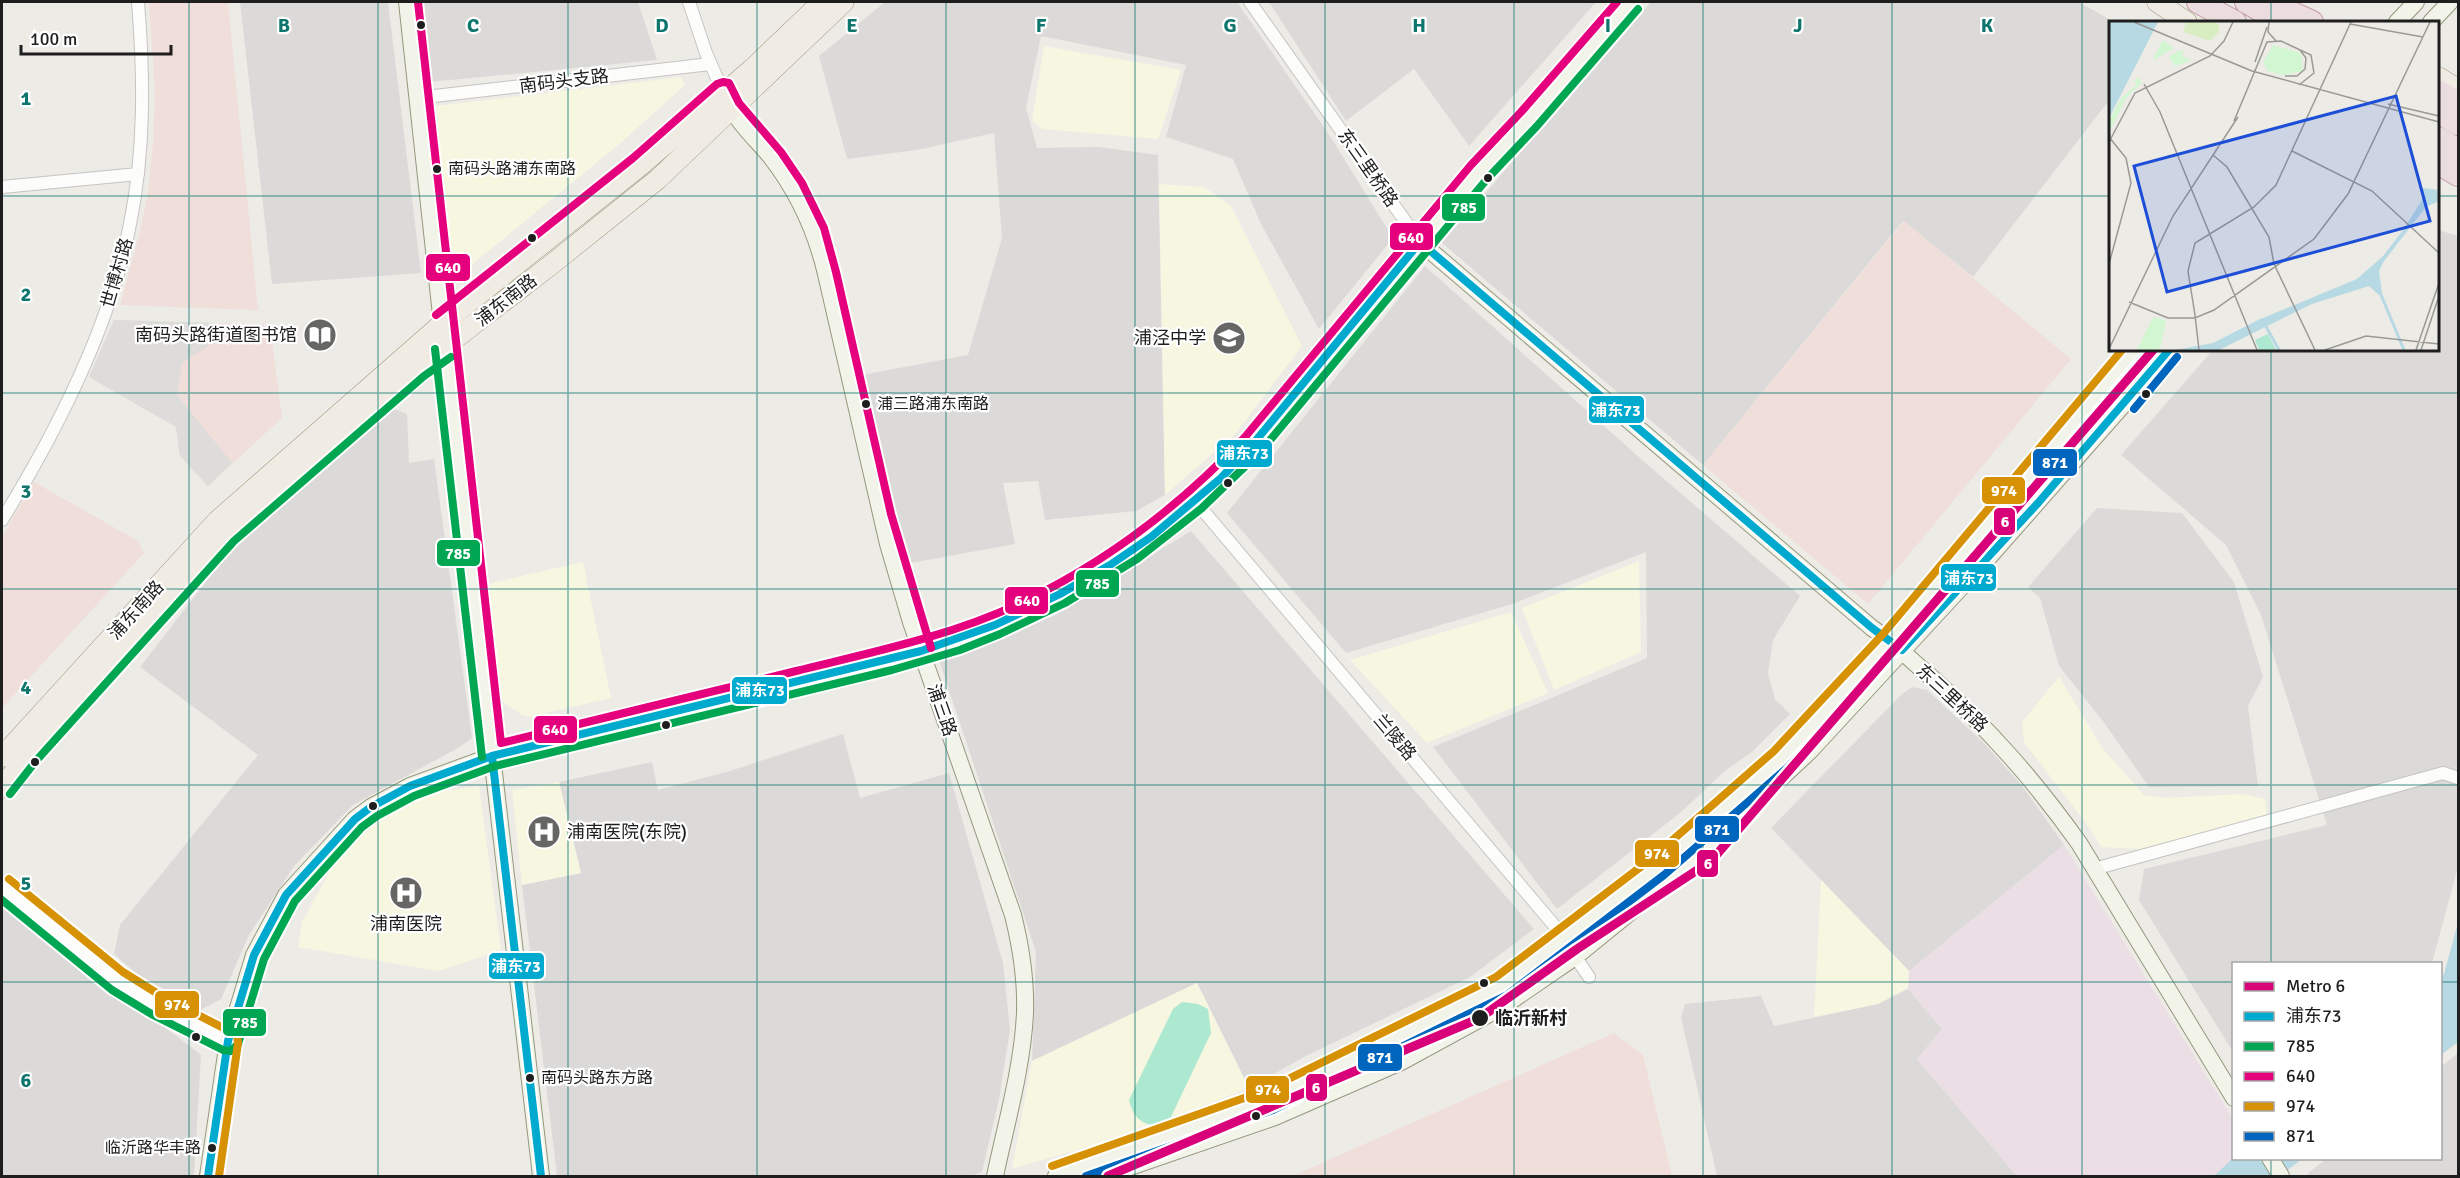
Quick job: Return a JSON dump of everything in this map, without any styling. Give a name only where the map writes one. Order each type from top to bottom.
[{"type":"highway","points":[[2186,2],[2213,21]]},
{"type":"highway","points":[[2198,2],[2233,21]]},
{"type":"highway","points":[[2246,2],[2280,21]]},
{"type":"highway","points":[[2269,2],[2310,21]]},
{"type":"highway","points":[[2439,92],[2458,103]]},
{"type":"highway","points":[[2439,113],[2458,124]]},
{"type":"highway","points":[[2439,139],[2458,150]]},
{"type":"highway","points":[[2439,164],[2458,182]]},
{"type":"main road","name":"浦东南路","points":[[2,788],[27,755],[227,533],[417,368],[658,179],[753,68],[822,2]]},
{"type":"main road","name":"浦东南路","points":[[2,757],[218,521],[443,323],[640,166],[727,100],[844,2]]},
{"type":"main road","points":[[2157,2],[2186,21]]},
{"type":"main road","points":[[2280,2],[2315,21]]},
{"type":"main road","points":[[2439,78],[2458,89]]},
{"type":"main road","points":[[2439,107],[2458,118]]},
{"type":"main road","points":[[2439,174],[2458,182]]},
{"type":"street","name":"世博村路","points":[[2,520],[82,373],[97,338],[125,249],[138,174],[143,100],[138,2]]},
{"type":"street","points":[[407,2],[541,1176]]},
{"type":"street","points":[[689,2],[710,64],[727,100]]},
{"type":"street","name":"东三里桥路","points":[[1251,2],[1420,242],[1872,628],[1897,645],[2000,742],[2054,808],[2094,869],[2232,1095]]},
{"type":"street","points":[[208,1176],[228,1041],[254,955],[286,895],[356,819],[371,807],[410,786],[492,756],[921,651],[995,625],[1060,594],[1131,551],[1195,501],[1253,444],[1479,172],[1529,119],[1630,2]]},
{"type":"street","points":[[2398,21],[2416,2]]},
{"type":"street","points":[[2432,21],[2450,2]]},
{"type":"street","name":"南码头支路","points":[[417,98],[710,64]]},
{"type":"street","name":"浦三路","points":[[727,100],[783,174],[814,232],[826,274],[881,517],[921,651],[1007,894],[1022,955],[1025,995],[1023,1033],[995,1176]]},
{"type":"street","points":[[2,187],[138,174]]},
{"type":"street","points":[[1104,1176],[1275,1117],[1401,1062],[1502,1007],[1575,957],[1676,875],[1801,760],[2134,351]]},
{"type":"street","points":[[1056,1176],[1268,1101],[1502,986],[1658,867],[1780,759],[1990,556],[2168,351]]},
{"type":"street","name":"兰陵路","points":[[1195,501],[1564,938],[1589,977]]},
{"type":"street","points":[[2094,869],[2443,773],[2458,778]]},
{"type":"street","points":[[2,887],[117,981],[158,1006],[228,1041]]},
{"type":"street","points":[[2271,1160],[2281,1176]]},
{"type":"shaded area","points":[[149,2],[228,2],[258,310],[120,305],[148,194],[153,144],[155,92]]},
{"type":"shaded area","points":[[240,2],[388,2],[421,273],[272,284]]},
{"type":"shaded area","points":[[419,2],[638,2],[657,60],[429,82]]},
{"type":"shaded area","points":[[885,2],[1237,2],[1330,136],[1393,238],[1319,329],[1261,224],[1233,159],[1166,137],[1186,65],[1041,36],[1026,108],[1037,148],[1099,147],[1158,155],[1165,495],[1136,511],[1045,520],[1038,481],[1003,483],[1015,544],[905,564],[862,375],[968,355],[1002,238],[994,133],[917,150],[847,159],[819,56]]},
{"type":"shaded area","points":[[1269,2],[1596,2],[1469,146],[1414,69],[1346,121]]},
{"type":"shaded area","points":[[1651,2],[2079,2],[2112,21],[2109,21],[2109,100],[1973,277],[1903,221],[1703,465],[1442,243]]},
{"type":"shaded area","points":[[1044,46],[1181,70],[1158,139],[1042,129],[1032,120]]},
{"type":"shaded area","points":[[681,77],[685,85],[623,141],[469,267],[452,267],[436,106]]},
{"type":"shaded area","name":"浦泾中学","points":[[1159,184],[1204,187],[1231,206],[1302,346],[1236,433],[1165,495]]},
{"type":"shaded area","points":[[1904,221],[2071,359],[1868,604],[1703,465]]},
{"type":"shaded area","points":[[2439,230],[2458,236],[2458,867],[2432,962],[2232,962],[2232,1050],[2139,900],[2144,869],[2327,825],[2261,615],[2226,545],[2121,455],[2212,351],[2439,351]]},
{"type":"shaded area","points":[[1425,266],[1649,466],[1800,596],[1773,640],[1768,673],[1775,699],[1790,714],[1752,752],[1726,770],[1680,813],[1557,909],[1433,747],[1647,658],[1646,552],[1512,604],[1346,653],[1227,513]]},
{"type":"shaded area","points":[[114,320],[270,325],[282,418],[208,486],[180,456],[176,427],[89,377]]},
{"type":"shaded area","points":[[114,320],[216,323],[218,340],[182,363],[177,395],[232,463],[208,486],[180,456],[176,427],[89,377]]},
{"type":"shaded area","points":[[392,408],[407,414],[409,463],[434,459],[472,738],[458,748],[353,805],[294,866],[249,935],[221,999],[200,1010],[136,973],[114,954],[120,925],[258,755],[140,667],[246,530]]},
{"type":"shaded area","points":[[34,482],[138,541],[144,553],[2,708],[2,537]]},
{"type":"shaded area","points":[[2097,508],[2182,513],[2234,582],[2263,677],[2248,706],[2258,786],[2149,787],[2103,721],[2059,666],[2040,598],[2028,587]]},
{"type":"shaded area","points":[[1191,531],[1534,929],[1470,977],[1306,1056],[1249,1088],[1197,983],[1032,1061],[1036,952],[939,660],[1053,616]]},
{"type":"shaded area","points":[[1639,561],[1641,652],[1554,690],[1522,608]]},
{"type":"shaded area","points":[[583,562],[611,698],[529,717],[522,715],[503,702],[487,590],[491,583]]},
{"type":"shaded area","points":[[1511,612],[1548,693],[1427,743],[1350,660]]},
{"type":"shaded area","points":[[2059,677],[2103,749],[2144,795],[2165,798],[2242,794],[2265,799],[2268,826],[2162,850],[2101,847],[2088,826],[2024,742],[2022,722]]},
{"type":"shaded area","points":[[1912,687],[1927,690],[1985,744],[2023,787],[2064,845],[1909,971],[1771,828],[1902,694]]},
{"type":"shaded area","points":[[843,734],[860,798],[949,773],[1003,963],[1010,1030],[999,1099],[982,1172],[971,1176],[557,1176],[522,885],[581,873],[559,782],[652,762],[658,790],[730,771]]},
{"type":"shaded area","name":"浦南医院(东院)","points":[[559,782],[581,873],[522,885],[512,790]]},
{"type":"shaded area","name":"浦南医院","points":[[479,786],[501,950],[439,971],[298,947],[302,922],[334,864],[377,821],[433,793]]},
{"type":"shaded area","points":[[2064,845],[2232,1117],[2232,1159],[2214,1176],[2017,1176],[1917,1059],[1942,1029],[1908,989],[1909,971]]},
{"type":"shaded area","points":[[1821,880],[1909,971],[1908,988],[1878,1004],[1814,1017]]},
{"type":"shaded area","points":[[2,902],[201,1055],[194,1176],[2,1176]]},
{"type":"shaded area","points":[[1197,983],[1249,1088],[1125,1136],[1012,1169],[1032,1061]]},
{"type":"shaded area","points":[[1908,989],[1942,1029],[1917,1059],[2017,1176],[1717,1176],[1681,1017],[1685,1004],[1761,996],[1774,1026],[1878,1004]]},
{"type":"shaded area","points":[[1614,1033],[1643,1055],[1672,1176],[1297,1176],[1297,1174]]},
{"type":"shaded area","points":[[2458,1053],[2458,1176],[2309,1176],[2307,1174],[2325,1160],[2442,1160],[2442,1066]]},
{"type":"green space","points":[[1182,1002],[1198,1004],[1208,1009],[1211,1033],[1169,1121],[1155,1125],[1148,1124],[1134,1114],[1129,1100],[1173,1009]]},
{"type":"water","points":[[2458,923],[2458,1042],[2442,1054],[2442,976]]},
{"type":"water","points":[[2232,1159],[2301,1160],[2280,1176],[2214,1176]]},
{"type":"metro line","name":"6","points":[[1108,1176],[1480,1018],[1577,949],[1711,861],[2152,351]]},
{"type":"transit line","name":"640","points":[[418,2],[501,743],[941,634],[1025,601],[1086,568],[1170,508],[1245,437],[1471,165],[1521,112],[1617,2]]},
{"type":"transit line","name":"785","points":[[2,900],[112,990],[153,1015],[223,1050],[231,1051],[238,1044],[264,959],[295,901],[362,827],[414,796],[495,766],[892,670],[960,650],[1065,603],[1137,559],[1202,508],[1261,451],[1487,179],[1537,126],[1638,9]]},
{"type":"transit line","name":"640","points":[[436,315],[633,158],[717,84],[729,83],[739,103],[781,152],[802,183],[824,228],[891,514],[931,648]]},
{"type":"transit line","name":"浦东73","points":[[1420,242],[1872,628],[1902,650],[2038,503],[2168,351]]},
{"type":"transit line","name":"浦东73","points":[[208,1176],[228,1041],[254,955],[286,895],[355,819],[371,807],[410,786],[492,756],[921,651],[995,625],[1060,594],[1110,565],[1151,537],[1221,478],[1253,444],[1420,242]]},
{"type":"transit line","name":"785","points":[[435,349],[482,757]]},
{"type":"transit line","name":"974","points":[[1052,1166],[1264,1091],[1496,977],[1651,859],[1774,751],[1883,634],[2121,351]]},
{"type":"transit line","name":"974","points":[[2118,395],[2155,351]]},
{"type":"transit line","name":"785","points":[[10,794],[35,762],[234,541],[424,376],[451,357]]},
{"type":"transit line","name":"871","points":[[1086,1176],[1273,1110],[1507,995],[1664,875],[1788,767],[1899,648],[2143,357]]},
{"type":"transit line","name":"871","points":[[2134,409],[2177,357]]},
{"type":"transit line","name":"浦东73","points":[[492,756],[541,1176]]},
{"type":"transit line","name":"974","points":[[9,879],[123,972],[163,997],[237,1035],[238,1043],[219,1176]]},
{"type":"place","name":"南码头路浦东南路","points":[[437,169]]},
{"type":"place","name":"南码头路街道图书馆","points":[[320,335]]},
{"type":"place","name":"浦泾中学","points":[[1229,338]]},
{"type":"place","name":"浦三路浦东南路","points":[[866,404]]},
{"type":"place","name":"浦南医院(东院)","points":[[544,832]]},
{"type":"place","name":"浦南医院","points":[[406,893]]},
{"type":"place","name":"临沂新村","points":[[1480,1018]]},
{"type":"place","name":"南码头路东方路","points":[[530,1078]]},
{"type":"place","name":"临沂路华丰路","points":[[212,1148]]}]
